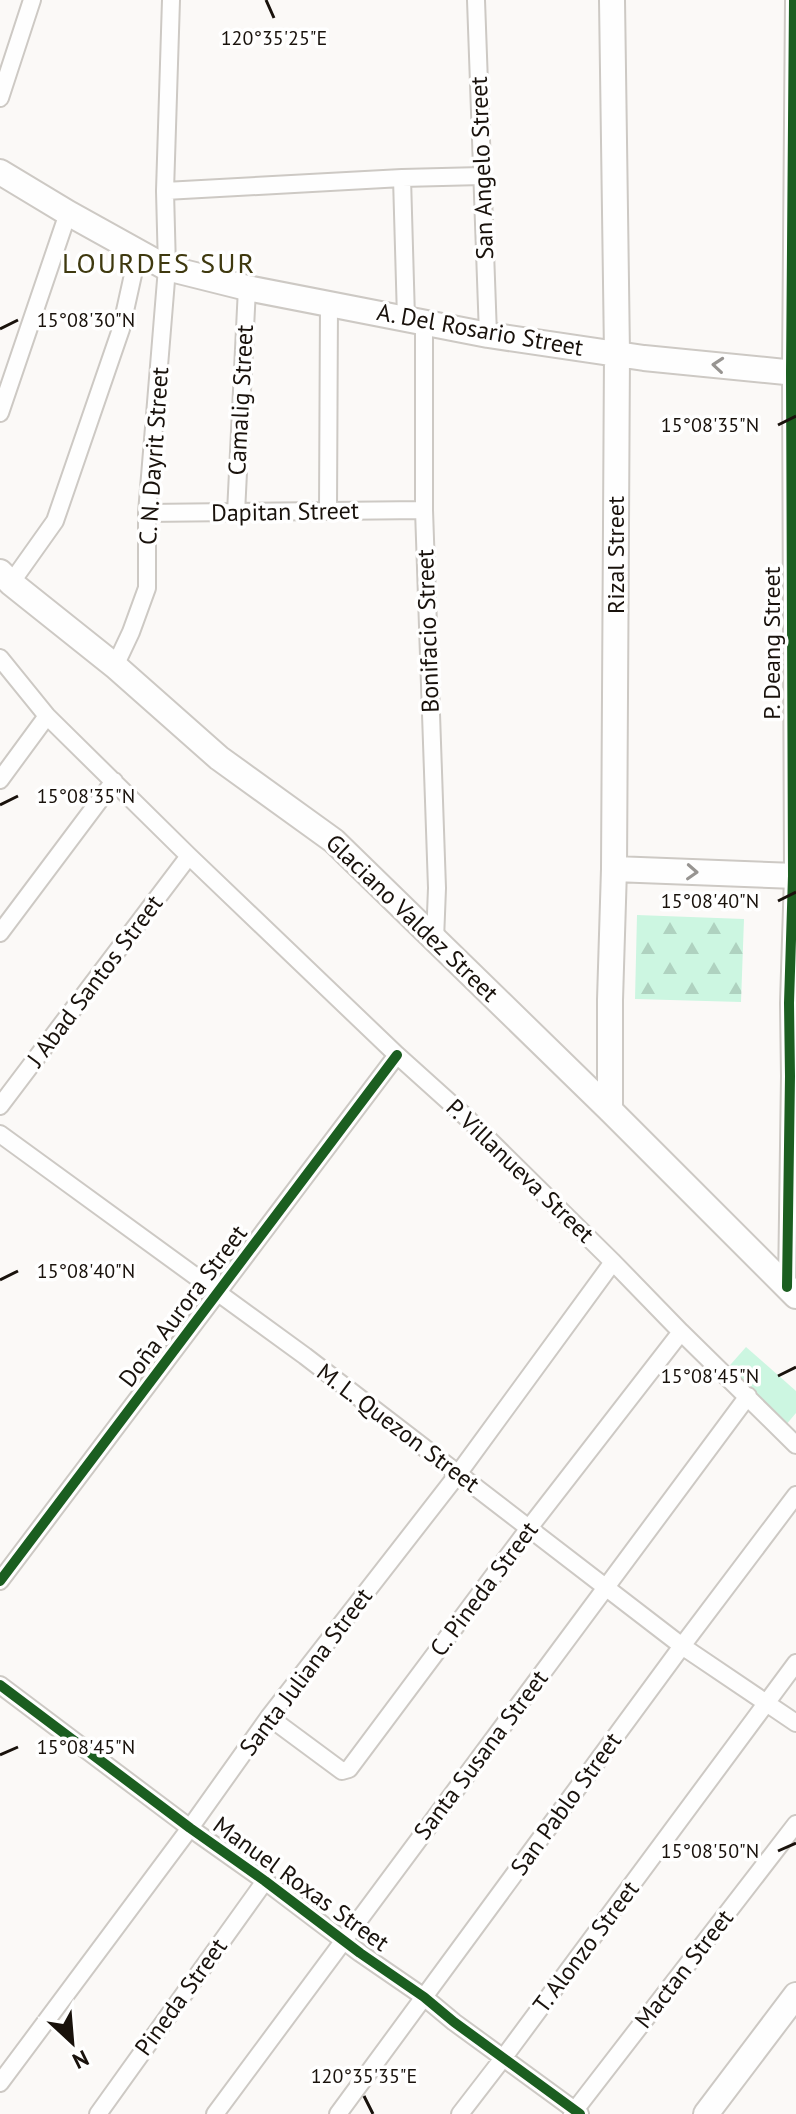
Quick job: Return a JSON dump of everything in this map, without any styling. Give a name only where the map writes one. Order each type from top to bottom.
[{"type":"street","points":[[0,98],[32,0]]},
{"type":"street","name":"C. N. Dayrit Street","points":[[115,666],[147,588],[147,513],[167,268],[165,191],[171,0]]},
{"type":"street","name":"San Angelo Street","points":[[476,0],[488,335]]},
{"type":"street","name":"Rizal Street","points":[[610,1110],[617,353],[612,0]]},
{"type":"street","name":"P. Deang Street","points":[[791,1291],[789,1003],[794,876],[794,0]]},
{"type":"street","name":"A. Del Rosario Street","points":[[0,172],[167,268],[247,288],[488,335],[644,358],[794,372]]},
{"type":"street","points":[[165,191],[482,176]]},
{"type":"street","name":"Bonifacio Street","points":[[402,178],[415,320],[424,510],[437,888],[435,940]]},
{"type":"street","points":[[0,413],[68,213]]},
{"type":"street","points":[[5,578],[55,521],[121,329],[138,252]]},
{"type":"street","name":"Camalig Street","points":[[236,513],[247,288]]},
{"type":"street","points":[[328,511],[329,304]]},
{"type":"street","name":"Dapitan Street","points":[[147,513],[424,510]]},
{"type":"street","name":"Glaciano Valdez Street","points":[[5,578],[115,666],[219,758],[334,841],[791,1291]]},
{"type":"street","name":"P. Villanueva Street","points":[[0,658],[47,716],[189,856],[467,1118],[796,1445]]},
{"type":"street","points":[[0,780],[47,716]]},
{"type":"street","points":[[0,933],[114,781]]},
{"type":"street","name":"J Abad Santos Street","points":[[0,1106],[189,856]]},
{"type":"street","points":[[614,869],[794,876]]},
{"type":"street","name":"Doña Aurora Street","points":[[0,1581],[397,1055]]},
{"type":"street","name":"M. L. Quezon Street","points":[[0,1134],[305,1356],[682,1646],[796,1723]]},
{"type":"street","name":"Santa Juliana Street","points":[[0,2083],[269,1717],[458,1474],[613,1262]]},
{"type":"street","name":"C. Pineda Street","points":[[269,1717],[342,1771],[349,1769],[529,1528],[681,1332]]},
{"type":"street","name":"Santa Susana Street","points":[[215,2114],[748,1396]]},
{"type":"street","name":"San Pablo Street","points":[[338,2114],[796,1495]]},
{"type":"street","name":"T. Alonzo Street","points":[[460,2114],[796,1663]]},
{"type":"street","name":"Manuel Roxas Street","points":[[0,1685],[190,1828],[424,1997],[576,2113]]},
{"type":"street","name":"Mactan Street","points":[[576,2113],[796,1824]]},
{"type":"street","name":"Pineda Street","points":[[98,2114],[265,1881]]},
{"type":"street","points":[[706,2114],[796,1995]]},
{"type":"green space","points":[[637,915],[744,919],[741,1002],[635,999]]},
{"type":"green space","points":[[746,1347],[796,1391],[796,1413],[785,1426],[724,1372]]},
{"type":"cycle path","points":[[787,1287],[793,876],[791,372],[794,0]]},
{"type":"cycle path","points":[[0,1581],[397,1055]]},
{"type":"cycle path","points":[[0,1685],[580,2114]]},
{"type":"district","name":"LOURDES SUR","points":[[159,263]]}]
